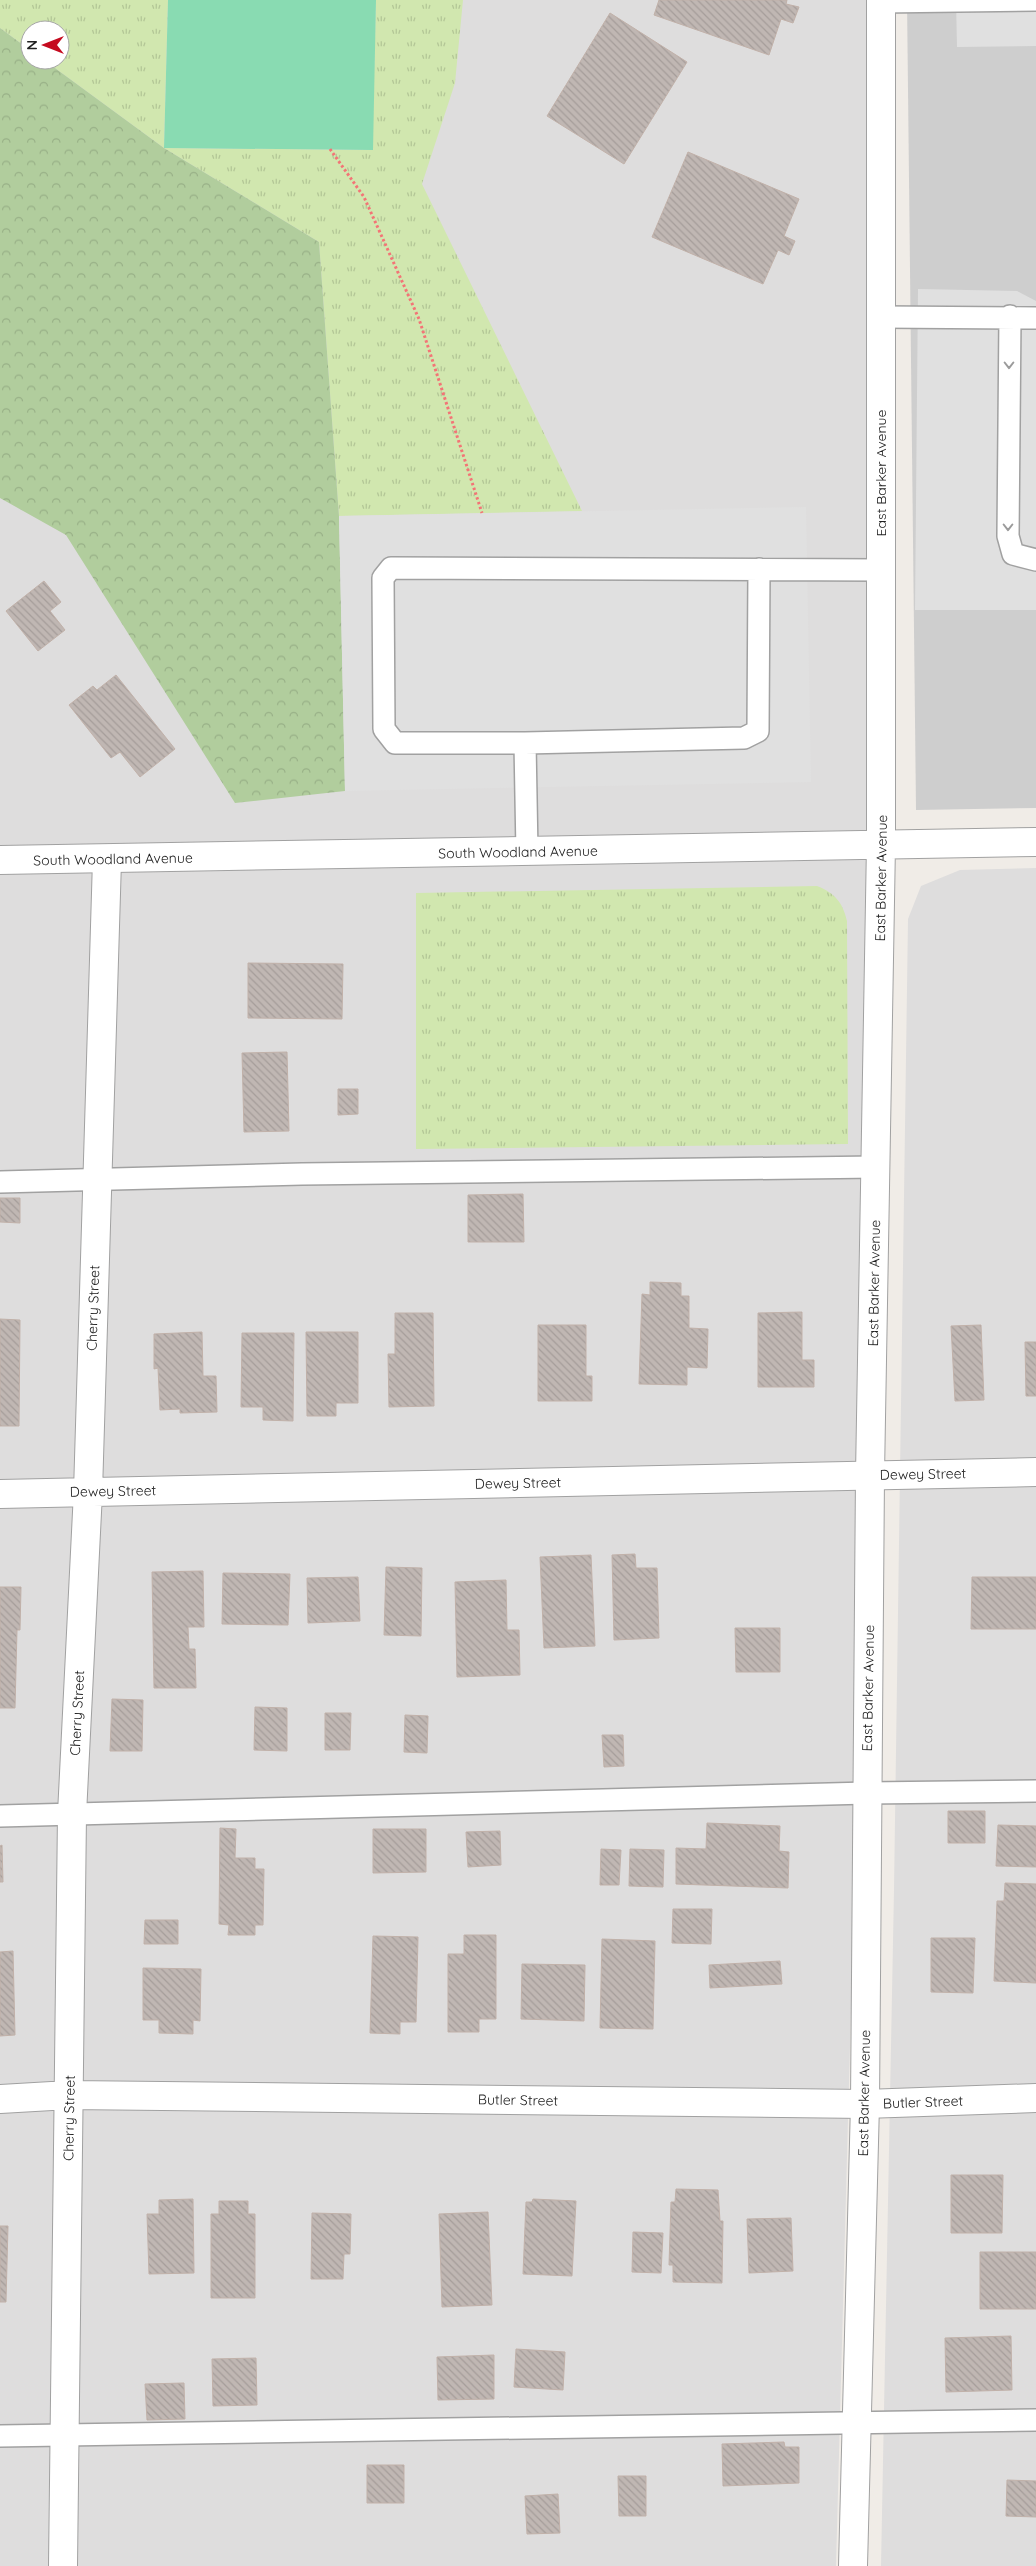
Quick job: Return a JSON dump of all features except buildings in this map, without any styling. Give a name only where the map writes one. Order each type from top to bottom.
[{"type":"street","name":"East Barker Avenue","points":[[853,2566],[865,2104],[870,1475],[881,844],[881,1]]},
{"type":"street","name":"South Woodland Avenue","points":[[0,860],[107,860],[1036,842]]},
{"type":"street","name":"Cherry Street","points":[[63,2566],[72,1814],[88,1492],[107,860]]},
{"type":"street","name":"Dewey Street","points":[[0,1494],[1036,1472]]},
{"type":"street","name":"Butler Street","points":[[0,2099],[69,2095],[865,2104],[1036,2098]]},
{"type":"lane","points":[[881,1],[1036,0]]},
{"type":"lane","points":[[881,317],[1010,316],[1036,318]]},
{"type":"lane","points":[[1010,316],[1008,536],[1014,554],[1036,560]]},
{"type":"lane","points":[[759,569],[758,731],[744,738],[525,743],[395,743],[384,729],[383,578],[391,568],[759,569],[881,570]]},
{"type":"lane","points":[[525,743],[527,852]]},
{"type":"lane","points":[[0,1182],[302,1174],[876,1167]]},
{"type":"lane","points":[[0,1816],[867,1793],[1036,1791]]},
{"type":"lane","points":[[0,2436],[1036,2420]]},
{"type":"path","points":[[330,149],[364,197],[419,319],[482,513]]},
{"type":"shaded area","points":[[0,0],[881,0],[881,893],[836,2566],[0,2566]]},
{"type":"shaded area","points":[[907,0],[1036,0],[1036,808],[916,810]]},
{"type":"shaded area","points":[[956,0],[1036,0],[1036,46],[957,47]]},
{"type":"shaded area","points":[[918,289],[1017,291],[1036,301],[1036,610],[915,610]]},
{"type":"shaded area","points":[[806,507],[811,782],[345,791],[339,516]]},
{"type":"shaded area","points":[[1036,868],[1036,2566],[881,2566],[894,1890],[908,919],[921,886],[960,870]]},
{"type":"green space","points":[[0,0],[168,0],[164,148],[58,70],[70,70],[70,20],[20,20],[20,43],[0,28]]},
{"type":"green space","points":[[168,0],[376,0],[373,150],[164,148]]},
{"type":"green space","points":[[376,0],[463,0],[455,83],[422,184],[582,511],[339,516],[319,242],[164,148],[372,150]]},
{"type":"green space","points":[[0,28],[20,43],[20,70],[58,70],[164,148],[319,242],[339,516],[345,791],[235,803],[66,535],[0,498]]},
{"type":"green space","points":[[817,886],[829,892],[837,899],[847,921],[848,1144],[416,1149],[416,893]]}]
